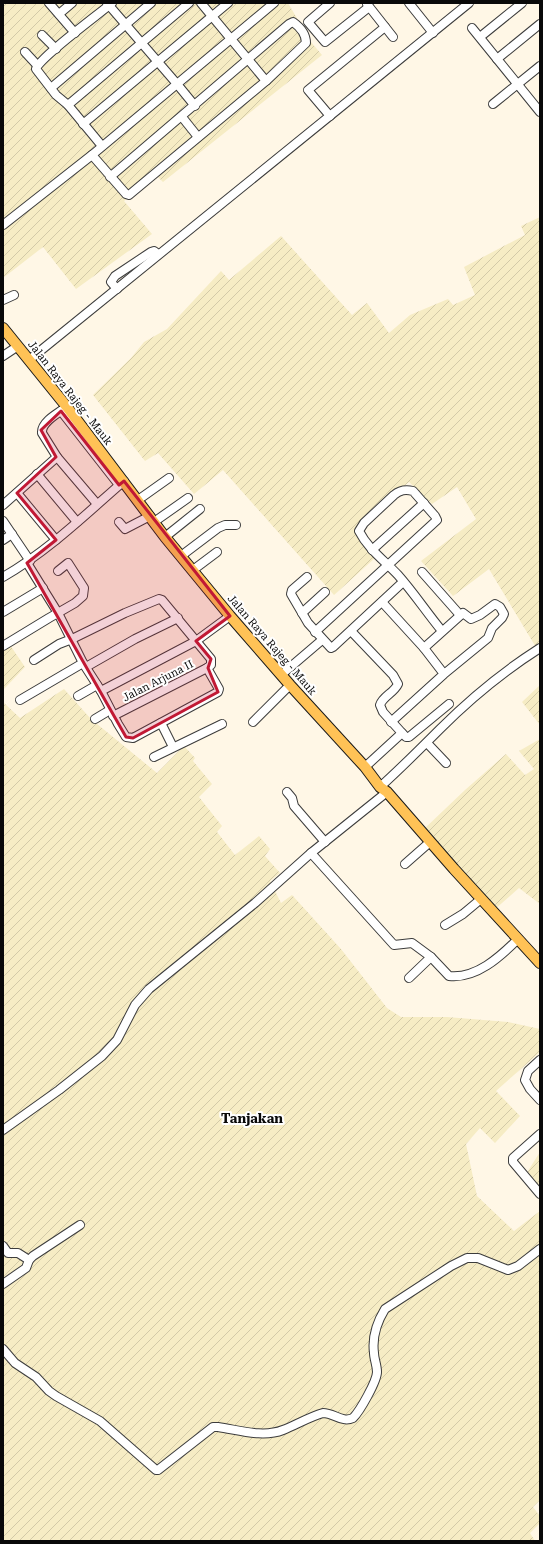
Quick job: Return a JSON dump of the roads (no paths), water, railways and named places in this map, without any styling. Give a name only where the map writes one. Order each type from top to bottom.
[{"type":"main road","name":"Jalan Raya Rajeg - Mauk","points":[[3,328],[122,483],[138,500],[165,537],[230,616],[430,842],[540,963]]},
{"type":"street","points":[[49,3],[75,33]]},
{"type":"street","points":[[59,14],[72,3]]},
{"type":"street","points":[[51,88],[151,3]]},
{"type":"street","points":[[68,105],[189,3]]},
{"type":"street","points":[[202,3],[266,81]]},
{"type":"street","points":[[83,124],[228,3]]},
{"type":"street","points":[[3,225],[92,155],[274,3]]},
{"type":"street","points":[[330,3],[308,22],[325,42],[368,5],[393,37]]},
{"type":"street","points":[[408,3],[433,33]]},
{"type":"street","points":[[29,360],[158,254],[470,3]]},
{"type":"street","points":[[480,37],[522,3]]},
{"type":"street","points":[[37,65],[109,4],[195,106]]},
{"type":"street","points":[[92,155],[110,177],[126,194],[129,195],[266,81],[306,43],[306,38],[303,32],[296,23],[292,23],[110,177]]},
{"type":"street","points":[[497,59],[540,24]]},
{"type":"street","points":[[330,116],[308,90],[385,27]]},
{"type":"street","points":[[472,28],[517,84],[539,108]]},
{"type":"street","points":[[42,35],[56,49]]},
{"type":"street","points":[[25,52],[37,65],[37,71],[102,146]]},
{"type":"street","points":[[493,104],[540,66]]},
{"type":"street","points":[[182,117],[198,137]]},
{"type":"street","points":[[3,300],[14,295]]},
{"type":"street","points":[[3,356],[18,346]]},
{"type":"street","points":[[64,409],[45,424],[41,430],[42,433],[57,457],[98,504]]},
{"type":"street","points":[[3,505],[57,457]]},
{"type":"street","points":[[37,474],[77,522]]},
{"type":"street","points":[[138,500],[169,478]]},
{"type":"street","points":[[3,577],[28,562],[56,540],[122,483]]},
{"type":"street","points":[[316,632],[387,565],[437,520],[424,503],[412,491],[404,489],[394,495],[360,528],[359,531],[372,550],[387,565],[403,582],[442,631]]},
{"type":"street","points":[[17,493],[56,540]]},
{"type":"street","points":[[120,522],[125,529],[152,519],[188,498]]},
{"type":"street","points":[[372,550],[424,503]]},
{"type":"street","points":[[165,537],[200,509]]},
{"type":"street","points":[[3,521],[58,613],[72,639],[84,665],[99,688],[122,733],[128,738],[133,738],[161,723],[218,692],[219,689],[209,665],[196,641],[165,602],[159,599],[125,613],[72,639],[59,644],[34,660]]},
{"type":"street","points":[[181,556],[218,528],[225,525],[236,525]]},
{"type":"street","points":[[3,540],[12,534]]},
{"type":"street","points":[[193,570],[217,552]]},
{"type":"street","points":[[3,646],[80,600],[83,596],[83,585],[68,563],[58,572]]},
{"type":"street","points":[[422,572],[460,615]]},
{"type":"street","points":[[307,577],[291,592],[302,613],[322,640],[330,648],[351,631],[403,582]]},
{"type":"street","points":[[3,612],[43,588]]},
{"type":"street","points":[[302,613],[325,592]]},
{"type":"street","points":[[382,602],[424,648],[444,674]]},
{"type":"street","points":[[392,722],[444,674],[488,638],[492,628],[504,614],[500,607],[494,604],[480,615],[471,618],[465,613],[460,615],[424,648]]},
{"type":"street","points":[[78,696],[99,688],[196,641],[230,616]]},
{"type":"street","points":[[20,700],[134,639],[178,618]]},
{"type":"street","points":[[351,631],[397,681],[396,687],[383,699],[380,705],[383,712],[406,737],[409,737],[449,704]]},
{"type":"street","points":[[281,675],[322,640]]},
{"type":"street","points":[[3,1130],[59,1090],[102,1056],[116,1040],[135,1005],[149,990],[325,842],[383,789],[440,729],[489,686],[517,663],[540,648]]},
{"type":"street","name":"Jalan Arjuna II","points":[[95,719],[112,713],[209,665]]},
{"type":"street","points":[[253,722],[290,685]]},
{"type":"street","points":[[161,723],[173,747]]},
{"type":"street","points":[[154,757],[222,724]]},
{"type":"street","points":[[365,767],[402,733]]},
{"type":"street","points":[[427,743],[446,763]]},
{"type":"street","points":[[287,792],[292,798],[294,806],[325,842]]},
{"type":"street","points":[[406,864],[430,842]]},
{"type":"street","points":[[311,853],[394,945],[412,943],[431,957],[448,976],[462,976],[494,962],[518,939]]},
{"type":"street","points":[[445,925],[463,914],[481,899]]},
{"type":"street","points":[[409,978],[431,957]]},
{"type":"street","points":[[540,1060],[528,1071],[525,1080],[530,1089],[540,1100]]},
{"type":"street","points":[[540,1134],[513,1158],[513,1162],[540,1194]]},
{"type":"street","points":[[3,1284],[26,1268],[29,1260],[39,1252],[80,1225]]},
{"type":"street","points":[[3,1246],[8,1253],[18,1253],[29,1260]]},
{"type":"street","points":[[3,1349],[15,1363],[32,1374],[49,1391],[100,1421],[156,1470],[158,1470],[214,1427],[218,1426],[255,1433],[271,1433],[282,1431],[323,1413],[329,1413],[345,1420],[353,1418],[377,1373],[373,1352],[375,1333],[380,1316],[385,1310],[451,1266],[467,1258],[478,1258],[508,1270],[518,1266],[540,1249]]},
{"type":"district","name":"Tanjakan","points":[[252,1118]]}]
